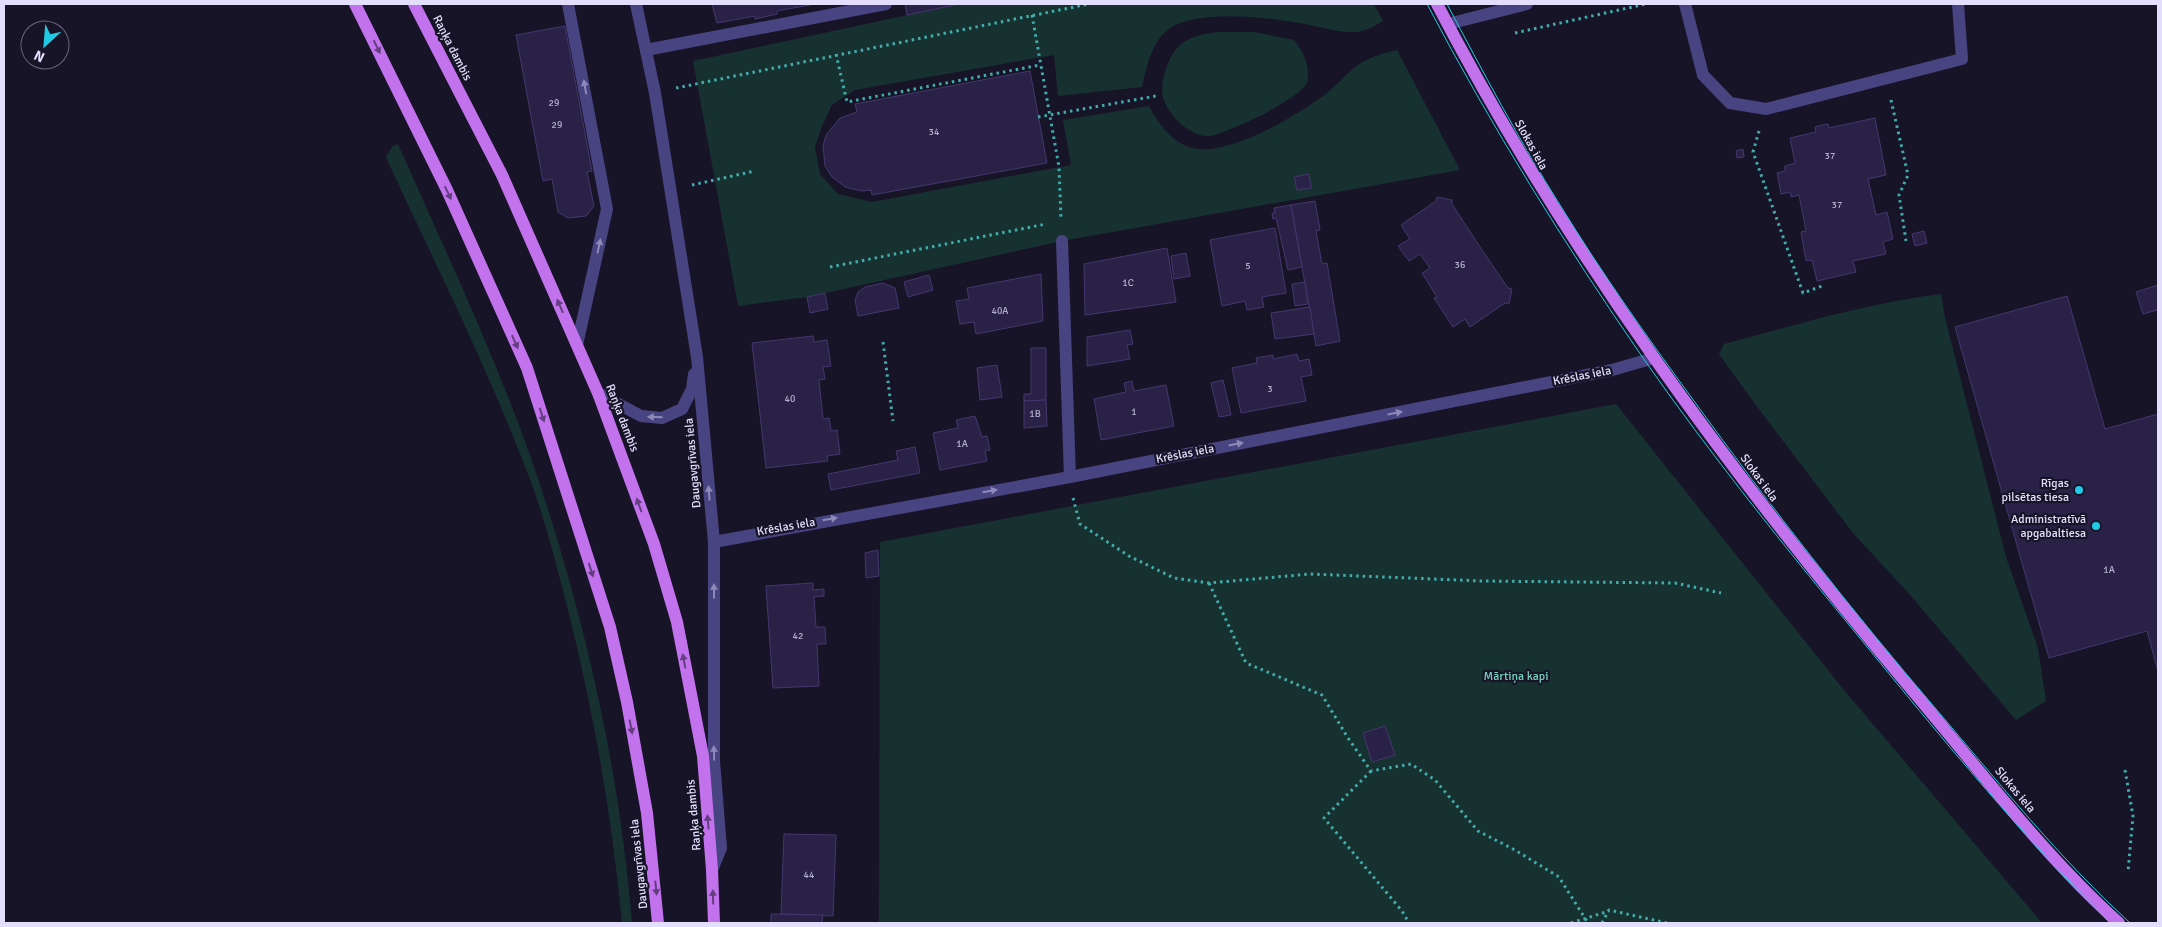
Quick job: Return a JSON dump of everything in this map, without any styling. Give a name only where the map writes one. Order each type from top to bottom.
[{"type":"main road","name":"Daugavgrīvas iela","points":[[355,4],[447,190],[527,368],[612,636],[648,812],[658,923]]},
{"type":"main road","name":"Raņķa dambis","points":[[414,4],[502,175],[598,393],[654,544],[677,622],[703,756],[712,870]]},
{"type":"main road","name":"Slokas iela","points":[[1437,4],[1538,185],[1596,275],[1654,358],[1777,526],[2030,830],[2071,875],[2120,923]]},
{"type":"main road","name":"Daugavgrīvas iela","points":[[712,870],[714,923]]},
{"type":"street","points":[[568,4],[607,209],[577,345]]},
{"type":"street","name":"Daugavgrīvas iela","points":[[636,4],[655,93],[697,357],[714,542],[714,760],[721,848],[712,870]]},
{"type":"street","points":[[646,50],[886,4]]},
{"type":"street","points":[[1448,24],[1527,4]]},
{"type":"street","points":[[1685,4],[1703,75],[1730,103],[1766,109],[1886,80],[1962,59],[1958,4]]},
{"type":"street","points":[[1062,241],[1070,477]]},
{"type":"street","points":[[598,393],[641,416],[662,418],[682,409],[692,389],[697,357]]},
{"type":"street","name":"Krēslas iela","points":[[714,542],[1070,477],[1602,372],[1654,358]]},
{"type":"path","points":[[655,93],[836,54],[1089,4]]},
{"type":"path","points":[[1507,35],[1646,4]]},
{"type":"path","points":[[1032,15],[1059,167],[1062,241]]},
{"type":"path","points":[[836,54],[847,102],[1040,65]]},
{"type":"path","points":[[1886,80],[1908,175],[1899,195],[1906,241]]},
{"type":"path","points":[[1038,117],[1156,96]]},
{"type":"path","points":[[1766,109],[1753,152],[1803,293],[1822,286]]},
{"type":"path","points":[[670,189],[755,171]]},
{"type":"path","points":[[830,267],[1061,221]]},
{"type":"path","points":[[883,342],[893,421]]},
{"type":"path","points":[[1070,477],[1074,506],[1080,524],[1129,556],[1174,578],[1209,583],[1310,574],[1482,581],[1675,583],[1721,593]]},
{"type":"path","points":[[1209,583],[1246,663],[1322,695],[1371,771]]},
{"type":"path","points":[[1409,923],[1402,911],[1324,818],[1371,771],[1411,764],[1435,780],[1478,831],[1515,850],[1559,877],[1588,923]]},
{"type":"path","points":[[2125,770],[2133,816],[2128,872]]},
{"type":"path","points":[[1602,923],[1609,910]]},
{"type":"path","points":[[1571,923],[1609,910],[1668,923]]},
{"type":"green space","points":[[959,4],[1374,4],[1383,21],[1366,30],[1349,32],[1252,17],[1211,17],[1192,20],[1175,25],[1163,34],[1149,59],[1142,87],[1058,96],[1054,55],[855,90],[832,105],[815,147],[820,174],[838,194],[872,202],[1071,165],[1063,120],[1149,106],[1164,128],[1173,138],[1184,145],[1199,149],[1217,148],[1237,143],[1297,113],[1327,93],[1361,63],[1397,50],[1460,170],[1062,241],[807,297],[738,306],[693,61]]},
{"type":"green space","points":[[1217,32],[1254,32],[1294,40],[1305,59],[1308,76],[1307,82],[1302,89],[1279,106],[1231,129],[1209,136],[1193,132],[1178,122],[1167,107],[1162,92],[1165,72],[1174,52],[1179,46],[1191,38]]},
{"type":"green space","points":[[398,144],[501,378],[550,515],[582,630],[608,746],[626,864],[632,923],[622,923],[613,844],[594,726],[560,578],[546,529],[531,482],[498,401],[463,320],[388,162],[386,156],[393,146]]},
{"type":"green space","points":[[1941,294],[1945,318],[2006,557],[2038,648],[2046,701],[2016,720],[1912,597],[1853,533],[1719,354],[1724,344],[1778,329],[1886,303]]},
{"type":"green space","name":"Mārtiņa kapi","points":[[1616,404],[1843,689],[2042,923],[879,923],[880,542]]},
{"type":"building","points":[[712,4],[815,4],[777,11],[777,14],[755,19],[755,16],[717,23]]},
{"type":"building","points":[[905,4],[959,4],[907,15]]},
{"type":"building","points":[[565,26],[592,171],[587,172],[594,206],[586,216],[568,218],[558,212],[552,179],[543,181],[516,35]]},
{"type":"building","points":[[1030,71],[1047,163],[872,195],[871,190],[861,191],[845,187],[832,177],[825,166],[823,146],[826,135],[840,118],[857,112],[855,104]]},
{"type":"building","points":[[1875,118],[1886,175],[1868,179],[1876,215],[1887,212],[1893,239],[1883,242],[1886,254],[1853,261],[1856,272],[1817,281],[1812,260],[1806,261],[1801,232],[1806,231],[1799,195],[1791,197],[1790,192],[1781,194],[1777,173],[1785,171],[1785,166],[1795,163],[1790,138],[1816,132],[1815,127],[1822,125],[1828,124],[1829,128]]},
{"type":"building","points":[[1743,149],[1744,157],[1737,158],[1736,151]]},
{"type":"building","points":[[1309,174],[1311,188],[1297,190],[1294,177]]},
{"type":"building","points":[[1437,197],[1452,200],[1452,204],[1480,247],[1508,288],[1512,289],[1509,304],[1505,303],[1470,327],[1465,319],[1453,327],[1434,298],[1437,297],[1422,273],[1430,268],[1420,254],[1409,261],[1398,246],[1410,239],[1401,225],[1436,201]]},
{"type":"building","points":[[1315,201],[1320,230],[1316,231],[1322,264],[1327,263],[1340,341],[1316,346],[1291,205]]},
{"type":"building","points":[[1291,205],[1302,267],[1288,270],[1276,218],[1273,219],[1272,213],[1275,213],[1274,208]]},
{"type":"building","points":[[1275,228],[1286,293],[1262,297],[1264,307],[1247,310],[1245,301],[1222,306],[1210,240]]},
{"type":"building","points":[[1924,231],[1927,243],[1915,246],[1912,234]]},
{"type":"building","points":[[1167,248],[1176,302],[1085,315],[1084,264]]},
{"type":"building","points":[[1186,253],[1190,276],[1174,279],[1171,256]]},
{"type":"building","points":[[1041,274],[1043,321],[976,334],[974,322],[960,324],[956,301],[969,299],[967,288]]},
{"type":"building","points":[[929,275],[933,290],[908,297],[904,282]]},
{"type":"building","points":[[1305,282],[1308,304],[1295,306],[1292,284]]},
{"type":"building","points":[[883,283],[895,288],[899,308],[858,316],[855,300],[858,292],[865,287]]},
{"type":"building","points":[[2158,285],[2158,314],[2157,310],[2143,314],[2136,292]]},
{"type":"building","points":[[825,293],[828,309],[810,313],[807,297]]},
{"type":"building","points":[[2067,296],[2105,429],[2158,414],[2158,671],[2147,631],[2049,658],[1955,327]]},
{"type":"building","points":[[1310,307],[1314,334],[1275,339],[1271,313]]},
{"type":"building","points":[[1130,330],[1133,344],[1127,345],[1130,359],[1087,366],[1087,337]]},
{"type":"building","points":[[813,336],[814,342],[827,340],[831,366],[823,367],[825,379],[819,380],[823,419],[829,418],[831,431],[837,430],[840,454],[827,456],[828,461],[766,468],[752,343]]},
{"type":"building","points":[[1031,348],[1046,348],[1046,400],[1024,401],[1024,394],[1031,394]]},
{"type":"building","points":[[1297,354],[1299,361],[1309,359],[1312,375],[1301,377],[1306,401],[1241,413],[1232,368],[1257,363],[1256,358],[1273,355],[1273,359]]},
{"type":"building","points":[[997,365],[1002,397],[980,400],[977,368]]},
{"type":"building","points":[[1223,380],[1231,415],[1219,417],[1211,383]]},
{"type":"building","points":[[1132,381],[1134,391],[1166,385],[1174,426],[1101,440],[1094,399],[1126,392],[1124,383]]},
{"type":"building","points":[[1046,400],[1047,426],[1024,428],[1024,401]]},
{"type":"building","points":[[975,416],[982,437],[987,436],[990,450],[985,451],[987,461],[940,470],[933,433],[958,428],[956,420]]},
{"type":"building","points":[[915,447],[920,473],[831,490],[828,474],[898,460],[896,451]]},
{"type":"building","points":[[878,550],[879,576],[866,578],[865,553]]},
{"type":"building","points":[[813,583],[813,590],[824,589],[824,596],[814,597],[816,627],[825,627],[826,644],[817,644],[819,686],[773,688],[766,586]]},
{"type":"building","points":[[1385,726],[1395,755],[1372,762],[1363,733]]},
{"type":"building","points":[[784,834],[836,835],[833,916],[781,914]]},
{"type":"building","points":[[771,914],[823,915],[822,923],[771,923]]},
{"type":"tram line","points":[[1427,4],[1451,50],[1557,229],[1643,358],[1695,429],[1803,569],[1950,747],[2044,855],[2110,923]]},
{"type":"tram line","points":[[1447,4],[1516,131],[1576,230],[1642,329],[1723,441],[1812,558],[1904,672],[2054,846],[2130,923]]},
{"type":"place","name":"Rīgas pilsētas tiesa","points":[[2079,490]]},
{"type":"place","name":"Administratīvā apgabaltiesa","points":[[2096,526]]}]
